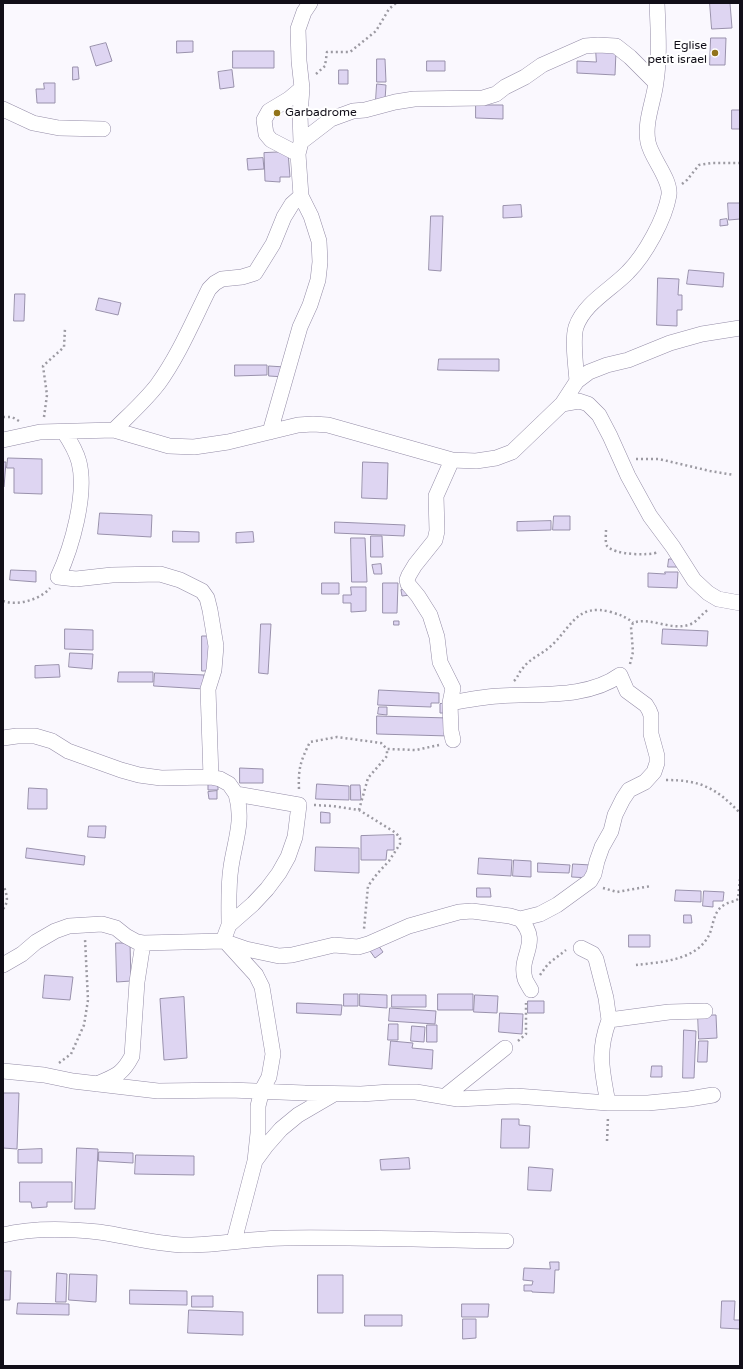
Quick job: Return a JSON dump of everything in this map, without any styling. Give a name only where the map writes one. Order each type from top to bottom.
[{"type":"street","points":[[270,432],[300,327],[310,305],[318,280],[320,262],[319,241],[311,216],[301,196],[300,115],[302,88],[298,29],[304,12],[310,3]]},
{"type":"street","points":[[577,381],[575,345],[576,327],[584,313],[597,299],[628,272],[645,251],[656,231],[669,194],[664,176],[654,160],[648,142],[648,125],[656,83],[658,60],[657,3]]},
{"type":"street","points":[[300,148],[331,119],[353,111],[365,110],[395,102],[414,99],[483,98],[496,94],[542,65],[585,46],[616,46],[630,57],[656,83]]},
{"type":"street","points":[[300,148],[271,140],[266,134],[264,120],[269,111],[289,100],[302,88]]},
{"type":"street","points":[[3,109],[33,122],[59,128],[103,129]]},
{"type":"street","points":[[114,430],[150,394],[165,374],[183,343],[209,289],[215,282],[222,279],[242,277],[255,273],[273,244],[284,217],[292,204],[301,196]]},
{"type":"street","points":[[3,440],[40,432],[114,430],[169,446],[188,447],[228,442],[298,425],[313,424],[328,425],[452,460],[476,461],[496,458],[512,452],[562,404],[577,381],[589,372],[607,364],[628,360],[670,343],[702,334],[740,328]]},
{"type":"street","points":[[562,404],[579,401],[588,404],[599,415],[650,516],[673,547],[694,580],[708,593],[718,599],[734,602]]},
{"type":"street","points":[[64,432],[79,461],[82,480],[75,530],[66,559],[58,577],[76,579],[160,574],[180,580],[202,591],[206,598],[210,610],[216,646],[214,670],[208,689],[211,777]]},
{"type":"street","points":[[452,460],[436,496],[437,531],[435,540],[412,570],[407,580],[408,584],[430,615],[434,626],[440,662],[453,688],[450,703],[451,731],[453,740]]},
{"type":"street","points":[[450,703],[498,696],[582,691],[602,686],[620,675],[627,691],[646,705],[651,716],[651,734],[657,756],[657,763],[654,772],[645,782],[629,790],[623,799],[596,861],[594,874],[584,886],[548,910],[540,914],[520,919]]},
{"type":"street","points":[[3,738],[35,736],[52,741],[68,751],[82,757],[139,775],[161,778],[211,777],[220,779],[229,784],[236,794],[240,807],[239,823],[229,881],[229,925],[224,941]]},
{"type":"street","points":[[229,925],[253,904],[279,873],[288,857],[295,837],[299,805],[236,794]]},
{"type":"street","points":[[3,965],[22,954],[36,942],[55,931],[69,926],[102,924],[116,928],[126,936],[137,942],[143,943],[224,941],[246,949],[278,956],[292,955],[334,945],[358,946],[377,941],[409,926],[459,912],[472,911],[510,916],[520,919],[526,925],[530,939],[524,968],[525,978],[531,990]]},
{"type":"street","points":[[224,941],[256,975],[262,987],[273,1054],[269,1077],[262,1090],[258,1106],[258,1133],[255,1161],[234,1241]]},
{"type":"street","points":[[97,1084],[120,1074],[127,1066],[132,1056],[137,982],[143,943]]},
{"type":"street","points":[[581,948],[593,954],[596,959],[606,998],[609,1020],[602,1046],[602,1066],[608,1103]]},
{"type":"street","points":[[609,1020],[669,1012],[705,1011]]},
{"type":"street","points":[[444,1097],[505,1048]]},
{"type":"street","points":[[3,1071],[44,1075],[73,1081],[158,1091],[262,1090],[305,1094],[416,1092],[458,1099],[516,1096],[608,1103],[663,1102],[713,1095]]},
{"type":"street","points":[[255,1161],[281,1129],[298,1115],[335,1093]]},
{"type":"street","points":[[3,1235],[60,1230],[98,1232],[182,1245],[205,1245],[234,1241],[284,1238],[506,1241]]},
{"type":"path","points":[[302,88],[325,66],[327,52],[350,52],[376,31],[389,9],[396,3]]},
{"type":"path","points":[[669,194],[687,180],[699,165],[712,163],[740,163]]},
{"type":"path","points":[[3,417],[12,417],[40,432],[45,413],[47,395],[43,366],[64,347],[65,328]]},
{"type":"path","points":[[620,459],[659,459],[734,475]]},
{"type":"path","points":[[606,530],[606,543],[608,547],[621,552],[632,554],[649,554],[673,547]]},
{"type":"path","points":[[3,601],[9,603],[26,601],[46,593],[58,577]]},
{"type":"path","points":[[633,624],[643,621],[673,626],[686,626],[693,624],[704,612],[711,608],[734,602]]},
{"type":"path","points":[[498,696],[505,692],[523,667],[551,647],[571,622],[582,614],[590,610],[604,611],[622,615],[633,624]]},
{"type":"path","points":[[620,675],[629,665],[633,652],[631,627],[633,624]]},
{"type":"path","points":[[358,946],[363,934],[368,886],[389,861],[400,844],[400,838],[396,833],[359,810],[332,806],[299,805],[301,760],[310,742],[337,737],[381,743],[387,749],[416,750],[443,744],[453,740]]},
{"type":"path","points":[[359,810],[368,778],[387,756],[387,749]]},
{"type":"path","points":[[645,782],[678,780],[712,788],[727,798],[740,813]]},
{"type":"path","points":[[636,965],[682,957],[702,946],[708,936],[718,910],[724,905],[738,899],[740,879]]},
{"type":"path","points":[[590,880],[608,890],[617,892],[651,886]]},
{"type":"path","points":[[3,909],[6,905],[7,896],[4,887]]},
{"type":"path","points":[[44,1075],[71,1054],[84,1025],[88,1000],[84,925]]},
{"type":"path","points":[[607,1141],[608,1103]]},
{"type":"building","points":[[710,3],[730,3],[732,28],[712,29]]},
{"type":"building","points":[[711,38],[726,38],[725,65],[710,65]]},
{"type":"building","points":[[177,41],[193,41],[193,52],[177,53]]},
{"type":"building","points":[[106,43],[112,61],[96,66],[90,47]]},
{"type":"building","points":[[596,50],[616,51],[615,75],[577,73],[577,61],[596,62]]},
{"type":"building","points":[[233,51],[274,51],[274,68],[233,68]]},
{"type":"building","points":[[377,59],[385,59],[386,82],[377,82]]},
{"type":"building","points":[[427,61],[445,61],[445,71],[427,71]]},
{"type":"building","points":[[73,67],[78,67],[79,79],[73,80]]},
{"type":"building","points":[[232,70],[234,87],[220,89],[218,72]]},
{"type":"building","points":[[339,70],[348,70],[348,84],[339,84]]},
{"type":"building","points":[[44,83],[55,83],[55,103],[37,103],[36,89],[44,89]]},
{"type":"building","points":[[377,84],[386,85],[385,100],[376,100]]},
{"type":"building","points":[[476,105],[503,105],[503,119],[476,118]]},
{"type":"building","points":[[732,110],[740,110],[740,129],[732,129]]},
{"type":"building","points":[[288,152],[290,177],[280,177],[280,182],[265,181],[264,153]]},
{"type":"building","points":[[263,158],[264,169],[248,170],[247,159]]},
{"type":"building","points":[[728,203],[740,203],[740,219],[729,220]]},
{"type":"building","points":[[521,205],[522,217],[503,218],[503,206]]},
{"type":"building","points":[[431,216],[443,216],[441,271],[429,270]]},
{"type":"building","points":[[727,219],[728,225],[720,226],[720,220]]},
{"type":"building","points":[[689,270],[724,273],[723,287],[687,284]]},
{"type":"building","points":[[658,278],[679,279],[678,295],[682,295],[682,310],[677,310],[677,326],[657,325]]},
{"type":"building","points":[[15,294],[25,294],[24,321],[14,321]]},
{"type":"building","points":[[99,298],[121,303],[118,315],[96,310]]},
{"type":"building","points":[[439,359],[499,359],[499,371],[438,370]]},
{"type":"building","points":[[235,365],[267,365],[267,375],[235,376]]},
{"type":"building","points":[[269,366],[285,367],[285,377],[269,376]]},
{"type":"building","points":[[8,458],[42,459],[42,494],[14,493],[14,468],[7,468]]},
{"type":"building","points":[[3,462],[6,462],[4,487],[3,487]]},
{"type":"building","points":[[363,462],[388,463],[387,499],[362,498]]},
{"type":"building","points":[[100,513],[152,515],[151,537],[98,534]]},
{"type":"building","points":[[554,516],[570,516],[570,530],[553,530]]},
{"type":"building","points":[[551,521],[551,530],[517,531],[517,522]]},
{"type":"building","points":[[335,522],[405,525],[404,536],[335,533]]},
{"type":"building","points":[[173,531],[199,532],[199,542],[173,542]]},
{"type":"building","points":[[253,532],[254,542],[236,543],[236,533]]},
{"type":"building","points":[[371,536],[382,536],[383,557],[371,557]]},
{"type":"building","points":[[351,538],[365,538],[367,582],[352,582]]},
{"type":"building","points":[[669,559],[679,559],[679,567],[668,567]]},
{"type":"building","points":[[381,564],[382,574],[374,574],[372,565]]},
{"type":"building","points":[[11,570],[36,571],[36,582],[10,580]]},
{"type":"building","points":[[665,572],[678,572],[677,588],[648,587],[648,573],[665,574]]},
{"type":"building","points":[[322,583],[339,583],[339,594],[322,594]]},
{"type":"building","points":[[383,583],[398,583],[397,613],[383,613]]},
{"type":"building","points":[[351,587],[366,587],[366,611],[351,612],[351,603],[343,603],[343,595],[351,595]]},
{"type":"building","points":[[409,589],[410,595],[402,596],[401,590]]},
{"type":"building","points":[[394,621],[399,621],[399,625],[394,625]]},
{"type":"building","points":[[261,624],[271,624],[268,674],[259,673]]},
{"type":"building","points":[[65,629],[93,630],[93,650],[65,649]]},
{"type":"building","points":[[663,629],[708,631],[707,646],[662,644]]},
{"type":"building","points":[[202,636],[212,636],[213,671],[202,671]]},
{"type":"building","points":[[70,653],[93,654],[92,669],[69,667]]},
{"type":"building","points":[[59,665],[60,677],[35,678],[35,666]]},
{"type":"building","points":[[119,672],[153,672],[153,682],[118,682]]},
{"type":"building","points":[[155,673],[204,675],[204,689],[154,686]]},
{"type":"building","points":[[379,690],[439,693],[439,703],[431,703],[431,707],[378,705]]},
{"type":"building","points":[[448,703],[448,713],[440,713],[440,704]]},
{"type":"building","points":[[379,707],[387,707],[387,715],[378,714]]},
{"type":"building","points":[[377,716],[449,718],[449,736],[377,734]]},
{"type":"building","points":[[240,768],[263,769],[263,783],[240,783]]},
{"type":"building","points":[[218,780],[218,790],[208,790],[208,781]]},
{"type":"building","points":[[317,784],[349,786],[349,800],[316,799]]},
{"type":"building","points":[[351,785],[360,785],[361,800],[351,800]]},
{"type":"building","points":[[29,788],[47,789],[47,809],[28,809]]},
{"type":"building","points":[[217,791],[217,799],[209,799],[208,792]]},
{"type":"building","points":[[321,812],[330,813],[330,823],[321,823]]},
{"type":"building","points":[[89,826],[106,826],[105,838],[88,837]]},
{"type":"building","points":[[394,835],[394,850],[387,850],[386,860],[361,860],[361,836]]},
{"type":"building","points":[[316,847],[359,848],[359,873],[315,871]]},
{"type":"building","points":[[27,848],[85,856],[84,865],[26,858]]},
{"type":"building","points":[[479,858],[512,860],[511,876],[478,874]]},
{"type":"building","points":[[514,860],[531,861],[531,877],[513,876]]},
{"type":"building","points":[[538,863],[570,865],[569,873],[538,872]]},
{"type":"building","points":[[573,864],[591,865],[590,878],[572,877]]},
{"type":"building","points":[[477,888],[490,888],[491,897],[477,897]]},
{"type":"building","points":[[676,890],[701,891],[701,902],[675,901]]},
{"type":"building","points":[[704,891],[724,892],[723,901],[713,901],[713,907],[703,906]]},
{"type":"building","points":[[684,915],[691,915],[692,923],[684,923]]},
{"type":"building","points":[[629,935],[650,935],[650,947],[629,947]]},
{"type":"building","points":[[116,943],[130,943],[131,981],[117,982]]},
{"type":"building","points":[[378,945],[383,952],[375,958],[370,951]]},
{"type":"building","points":[[45,975],[73,977],[70,1000],[43,998]]},
{"type":"building","points":[[344,994],[358,994],[358,1006],[344,1006]]},
{"type":"building","points":[[360,994],[387,995],[387,1008],[360,1006]]},
{"type":"building","points":[[438,994],[473,994],[473,1010],[438,1010]]},
{"type":"building","points":[[392,995],[426,995],[426,1007],[392,1007]]},
{"type":"building","points":[[475,995],[498,996],[497,1013],[474,1012]]},
{"type":"building","points":[[184,997],[187,1058],[164,1060],[160,999]]},
{"type":"building","points":[[528,1001],[544,1001],[544,1013],[528,1013]]},
{"type":"building","points":[[297,1003],[342,1005],[341,1015],[297,1013]]},
{"type":"building","points":[[390,1008],[436,1011],[435,1024],[389,1021]]},
{"type":"building","points":[[500,1013],[523,1014],[522,1034],[499,1032]]},
{"type":"building","points":[[698,1015],[716,1015],[717,1038],[699,1039]]},
{"type":"building","points":[[389,1024],[398,1024],[398,1040],[388,1040]]},
{"type":"building","points":[[427,1025],[437,1025],[437,1042],[427,1042]]},
{"type":"building","points":[[412,1026],[425,1027],[424,1042],[411,1041]]},
{"type":"building","points":[[684,1030],[696,1031],[694,1078],[683,1078]]},
{"type":"building","points":[[391,1041],[413,1043],[412,1048],[433,1050],[432,1069],[389,1065]]},
{"type":"building","points":[[699,1041],[708,1041],[707,1062],[698,1062]]},
{"type":"building","points":[[652,1066],[662,1066],[662,1077],[651,1077]]},
{"type":"building","points":[[3,1093],[19,1093],[17,1149],[3,1148]]},
{"type":"building","points":[[502,1119],[519,1119],[519,1125],[530,1126],[529,1148],[501,1148]]},
{"type":"building","points":[[77,1148],[98,1149],[95,1209],[75,1209]]},
{"type":"building","points":[[42,1149],[42,1163],[18,1163],[18,1150]]},
{"type":"building","points":[[99,1152],[133,1153],[133,1163],[99,1161]]},
{"type":"building","points":[[136,1155],[194,1156],[194,1175],[135,1174]]},
{"type":"building","points":[[409,1158],[410,1169],[381,1170],[380,1160]]},
{"type":"building","points":[[529,1167],[553,1169],[551,1191],[528,1190]]},
{"type":"building","points":[[20,1182],[72,1182],[72,1202],[47,1202],[47,1207],[32,1208],[31,1202],[20,1202]]},
{"type":"building","points":[[550,1262],[559,1262],[559,1270],[555,1270],[554,1293],[524,1291],[524,1285],[532,1285],[533,1281],[523,1280],[524,1268],[550,1269]]},
{"type":"building","points":[[3,1271],[11,1271],[10,1300],[3,1300]]},
{"type":"building","points":[[57,1273],[67,1274],[66,1302],[56,1302]]},
{"type":"building","points":[[70,1274],[97,1275],[96,1302],[69,1300]]},
{"type":"building","points":[[318,1275],[343,1275],[343,1313],[318,1313]]},
{"type":"building","points":[[130,1290],[187,1291],[187,1305],[130,1304]]},
{"type":"building","points":[[192,1296],[213,1296],[213,1307],[192,1307]]},
{"type":"building","points":[[722,1301],[735,1301],[734,1320],[740,1320],[740,1329],[721,1328]]},
{"type":"building","points":[[18,1303],[69,1304],[69,1315],[17,1314]]},
{"type":"building","points":[[462,1304],[489,1304],[488,1317],[462,1317]]},
{"type":"building","points":[[189,1310],[243,1312],[243,1335],[188,1333]]},
{"type":"building","points":[[365,1315],[402,1315],[402,1326],[365,1326]]},
{"type":"building","points":[[463,1319],[476,1319],[476,1338],[463,1339]]},
{"type":"place","name":"Eglise petit israel","points":[[715,53]]},
{"type":"place","name":"Garbadrome","points":[[277,113]]}]
